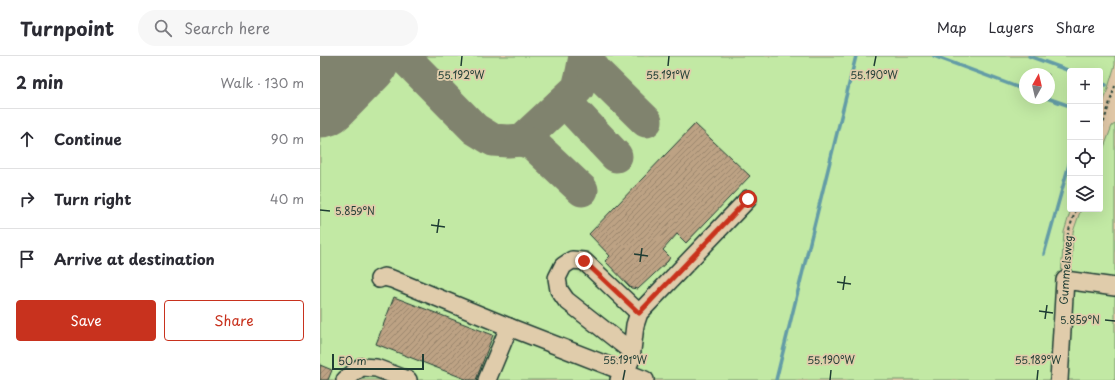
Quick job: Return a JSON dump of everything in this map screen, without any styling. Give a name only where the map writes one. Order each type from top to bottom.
[{"type":"street","points":[[622,376],[631,359],[635,324],[639,313],[748,199]]},
{"type":"street","points":[[631,351],[566,300],[559,290],[557,278],[563,266],[572,260],[584,261],[639,313]]},
{"type":"street","points":[[379,279],[384,276],[392,279],[509,327],[622,376],[645,380]]},
{"type":"street","points":[[1065,280],[1115,287]]},
{"type":"street","name":"Gummelsweg","points":[[1059,380],[1065,280]]},
{"type":"street","points":[[487,380],[509,327]]},
{"type":"street","points":[[345,380],[361,367],[376,368],[408,380]]},
{"type":"path","points":[[1103,124],[1115,86]]},
{"type":"path","name":"Gummelsweg","points":[[1065,280],[1068,233],[1075,212]]},
{"type":"green space","points":[[320,56],[1115,56],[1115,65],[1103,104],[1103,68],[1067,68],[1067,212],[1070,212],[1064,232],[1054,380],[320,380]]},
{"type":"green space","points":[[1115,124],[1115,380],[1066,380],[1073,232],[1080,212],[1103,212],[1103,150],[1112,126]]},
{"type":"building","points":[[695,124],[750,176],[686,243],[677,234],[663,250],[670,257],[668,261],[638,289],[631,288],[605,261],[610,256],[589,234]]},
{"type":"building","points":[[394,297],[493,335],[476,380],[468,380],[376,344]]},
{"type":"building","points":[[320,365],[332,370],[328,380],[320,380]]},
{"type":"waterway","points":[[320,96],[331,56]]},
{"type":"waterway","points":[[776,380],[856,56]]},
{"type":"waterway","points":[[934,56],[1019,88]]},
{"type":"waterway","points":[[1029,56],[1067,70]]},
{"type":"waterway","points":[[1055,101],[1067,105]]},
{"type":"waterway","points":[[1044,254],[1067,172]]},
{"type":"taxiway","points":[[403,56],[475,129],[493,140],[508,141],[522,140],[578,88],[585,56]]},
{"type":"taxiway","points":[[585,56],[596,72],[646,121]]},
{"type":"taxiway","points":[[560,105],[571,108],[616,156]]},
{"type":"taxiway","points":[[522,140],[533,144],[582,190]]},
{"type":"runway","points":[[320,96],[359,56]]},
{"type":"route","points":[[584,261],[639,313],[748,199]]}]
